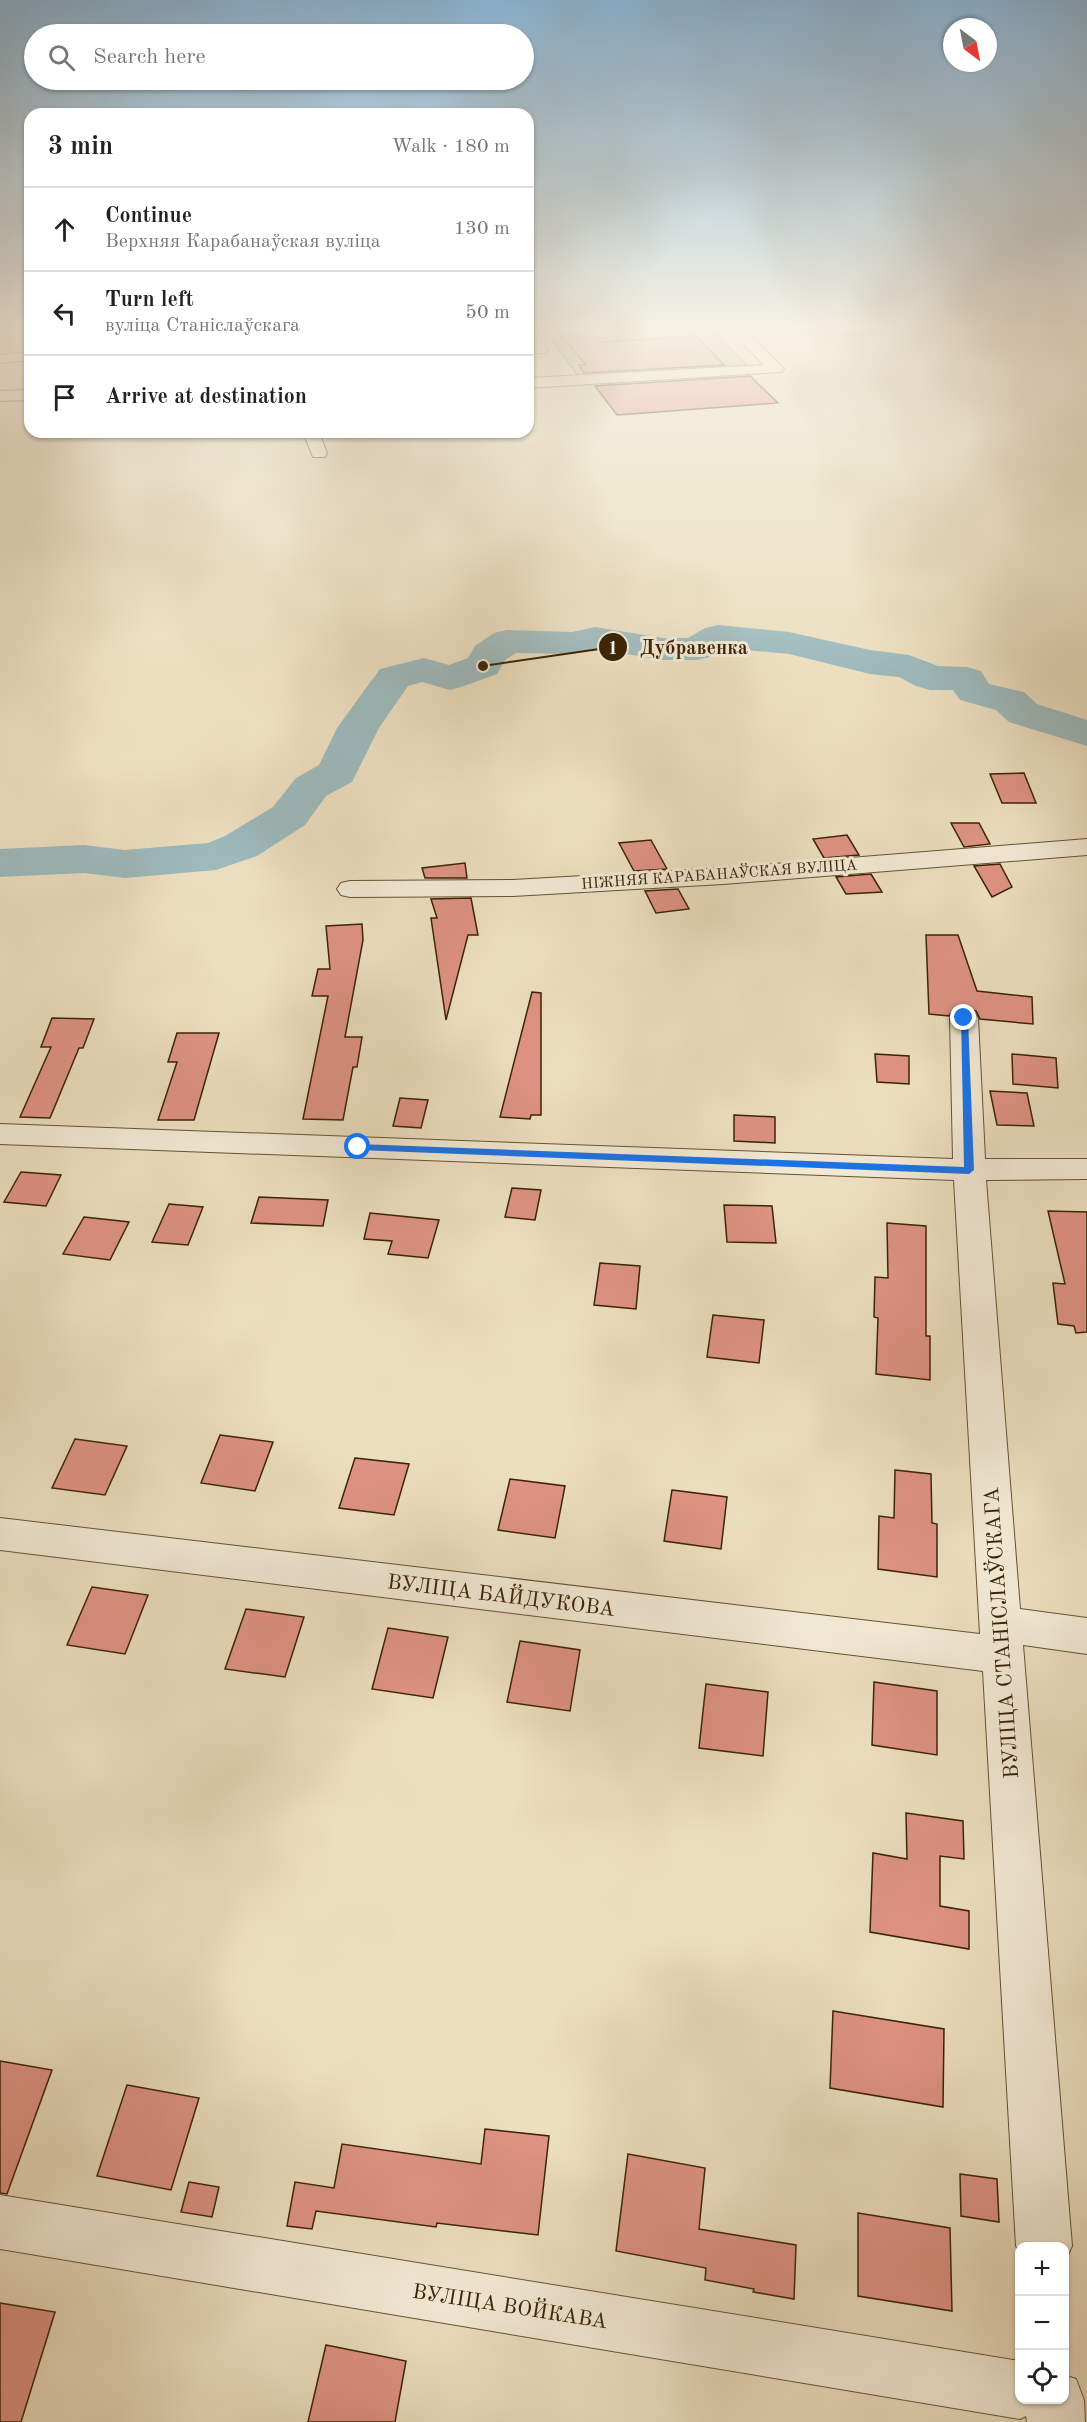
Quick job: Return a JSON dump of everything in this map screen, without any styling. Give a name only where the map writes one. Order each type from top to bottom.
[{"type":"street","points":[[316,445],[319,453]]},
{"type":"street","name":"НІЖНЯЯ КАРАБАНАЎСКАЯ ВУЛІЦА","points":[[350,889],[513,888],[1087,847]]},
{"type":"street","name":"ВУЛІЦА СТАНІСЛАЎСКАГА","points":[[964,1018],[969,1170],[1044,2242]]},
{"type":"street","points":[[0,1134],[969,1170],[1087,1169]]},
{"type":"street","name":"ВУЛІЦА БАЙДУКОВА","points":[[0,1534],[1001,1640],[1087,1636]]},
{"type":"street","name":"ВУЛІЦА ВОЙКАВА","points":[[0,2222],[1015,2389]]},
{"type":"street","points":[[1054,2404],[1056,2422]]},
{"type":"building","points":[[1024,773],[1036,803],[1002,803],[990,774]]},
{"type":"building","points":[[951,823],[979,823],[990,844],[964,847]]},
{"type":"building","points":[[847,835],[859,855],[824,858],[813,839]]},
{"type":"building","points":[[651,840],[667,869],[634,871],[619,843]]},
{"type":"building","points":[[465,863],[467,878],[425,878],[422,868]]},
{"type":"building","points":[[1000,864],[1012,887],[992,897],[974,866]]},
{"type":"building","points":[[871,874],[882,892],[846,894],[836,877]]},
{"type":"building","points":[[678,889],[689,909],[656,913],[645,891]]},
{"type":"building","points":[[471,898],[478,935],[468,935],[446,1020],[431,918],[437,918],[431,899]]},
{"type":"building","points":[[362,924],[363,940],[345,1037],[362,1037],[357,1067],[353,1067],[343,1120],[303,1119],[328,996],[312,996],[318,969],[330,969],[326,926]]},
{"type":"building","points":[[926,935],[958,935],[977,991],[1032,997],[1033,1024],[980,1019],[976,1011],[965,1007],[953,1010],[949,1016],[929,1014]]},
{"type":"building","points":[[532,992],[541,993],[541,1115],[531,1115],[530,1119],[500,1117]]},
{"type":"building","points":[[52,1018],[94,1019],[83,1048],[79,1048],[50,1118],[20,1117],[51,1047],[41,1047]]},
{"type":"building","points":[[177,1033],[219,1033],[194,1120],[158,1120],[177,1062],[168,1062]]},
{"type":"building","points":[[875,1054],[909,1056],[909,1084],[877,1082]]},
{"type":"building","points":[[1012,1054],[1056,1058],[1058,1088],[1013,1084]]},
{"type":"building","points":[[990,1091],[1027,1093],[1034,1126],[997,1125]]},
{"type":"building","points":[[400,1098],[428,1100],[421,1128],[393,1126]]},
{"type":"building","points":[[734,1115],[775,1117],[775,1143],[734,1141]]},
{"type":"building","points":[[21,1172],[61,1175],[46,1206],[4,1202]]},
{"type":"building","points":[[512,1188],[541,1190],[535,1220],[505,1217]]},
{"type":"building","points":[[259,1197],[328,1200],[323,1226],[251,1223]]},
{"type":"building","points":[[169,1204],[203,1207],[188,1245],[152,1242]]},
{"type":"building","points":[[724,1205],[772,1206],[776,1243],[727,1242]]},
{"type":"building","points":[[1048,1211],[1087,1212],[1087,1332],[1076,1333],[1074,1326],[1058,1324],[1053,1283],[1065,1284]]},
{"type":"building","points":[[370,1213],[439,1220],[428,1258],[388,1254],[392,1241],[364,1239]]},
{"type":"building","points":[[84,1217],[129,1222],[110,1260],[63,1254]]},
{"type":"building","points":[[887,1223],[926,1226],[926,1336],[930,1336],[930,1380],[876,1374],[878,1318],[874,1317],[875,1277],[888,1278]]},
{"type":"building","points":[[600,1263],[640,1266],[636,1309],[594,1305]]},
{"type":"building","points":[[713,1315],[764,1320],[759,1363],[707,1357]]},
{"type":"building","points":[[220,1435],[273,1442],[255,1491],[201,1483]]},
{"type":"building","points":[[75,1439],[127,1446],[105,1495],[52,1488]]},
{"type":"building","points":[[355,1458],[409,1464],[394,1515],[339,1508]]},
{"type":"building","points":[[895,1470],[931,1474],[932,1523],[937,1524],[937,1577],[878,1569],[879,1516],[894,1518]]},
{"type":"building","points":[[510,1479],[565,1486],[555,1538],[498,1530]]},
{"type":"building","points":[[672,1490],[727,1497],[721,1549],[664,1541]]},
{"type":"building","points":[[92,1587],[148,1595],[125,1654],[67,1645]]},
{"type":"building","points":[[246,1609],[304,1617],[285,1677],[225,1669]]},
{"type":"building","points":[[388,1628],[448,1637],[433,1698],[372,1689]]},
{"type":"building","points":[[520,1641],[580,1650],[570,1711],[507,1702]]},
{"type":"building","points":[[874,1682],[937,1691],[937,1755],[872,1745]]},
{"type":"building","points":[[706,1684],[768,1692],[763,1756],[699,1748]]},
{"type":"building","points":[[906,1813],[963,1821],[964,1859],[940,1856],[940,1906],[969,1911],[969,1949],[870,1932],[873,1853],[907,1859]]},
{"type":"building","points":[[833,2011],[944,2029],[943,2107],[830,2088]]},
{"type":"building","points":[[0,2061],[52,2070],[7,2194],[0,2193]]},
{"type":"building","points":[[127,2085],[199,2098],[171,2190],[97,2176]]},
{"type":"building","points":[[485,2129],[549,2136],[538,2235],[437,2223],[436,2227],[316,2211],[312,2229],[287,2226],[295,2182],[334,2188],[342,2144],[481,2164]]},
{"type":"building","points":[[628,2154],[705,2168],[699,2229],[796,2245],[794,2299],[705,2280],[706,2268],[616,2251]]},
{"type":"building","points":[[960,2174],[997,2179],[999,2222],[961,2216]]},
{"type":"building","points":[[189,2182],[219,2187],[212,2217],[181,2212]]},
{"type":"building","points":[[858,2213],[950,2228],[952,2311],[858,2296]]},
{"type":"building","points":[[0,2303],[55,2312],[21,2422],[0,2422]]},
{"type":"building","points":[[326,2345],[406,2361],[395,2422],[308,2422]]},
{"type":"waterway","points":[[0,863],[84,859],[125,864],[216,856],[241,846],[289,816],[311,787],[337,773],[358,728],[394,677],[424,670],[450,678],[483,666],[489,654],[507,641],[572,643],[595,638],[663,649],[696,649],[718,636],[789,643],[870,662],[909,667],[930,678],[967,679],[974,692],[1010,701],[1023,713],[1087,734]]},
{"type":"place","name":"Дубравенка","points":[[483,666]]},
{"type":"route","points":[[358,1147],[969,1170],[964,1018]]}]
